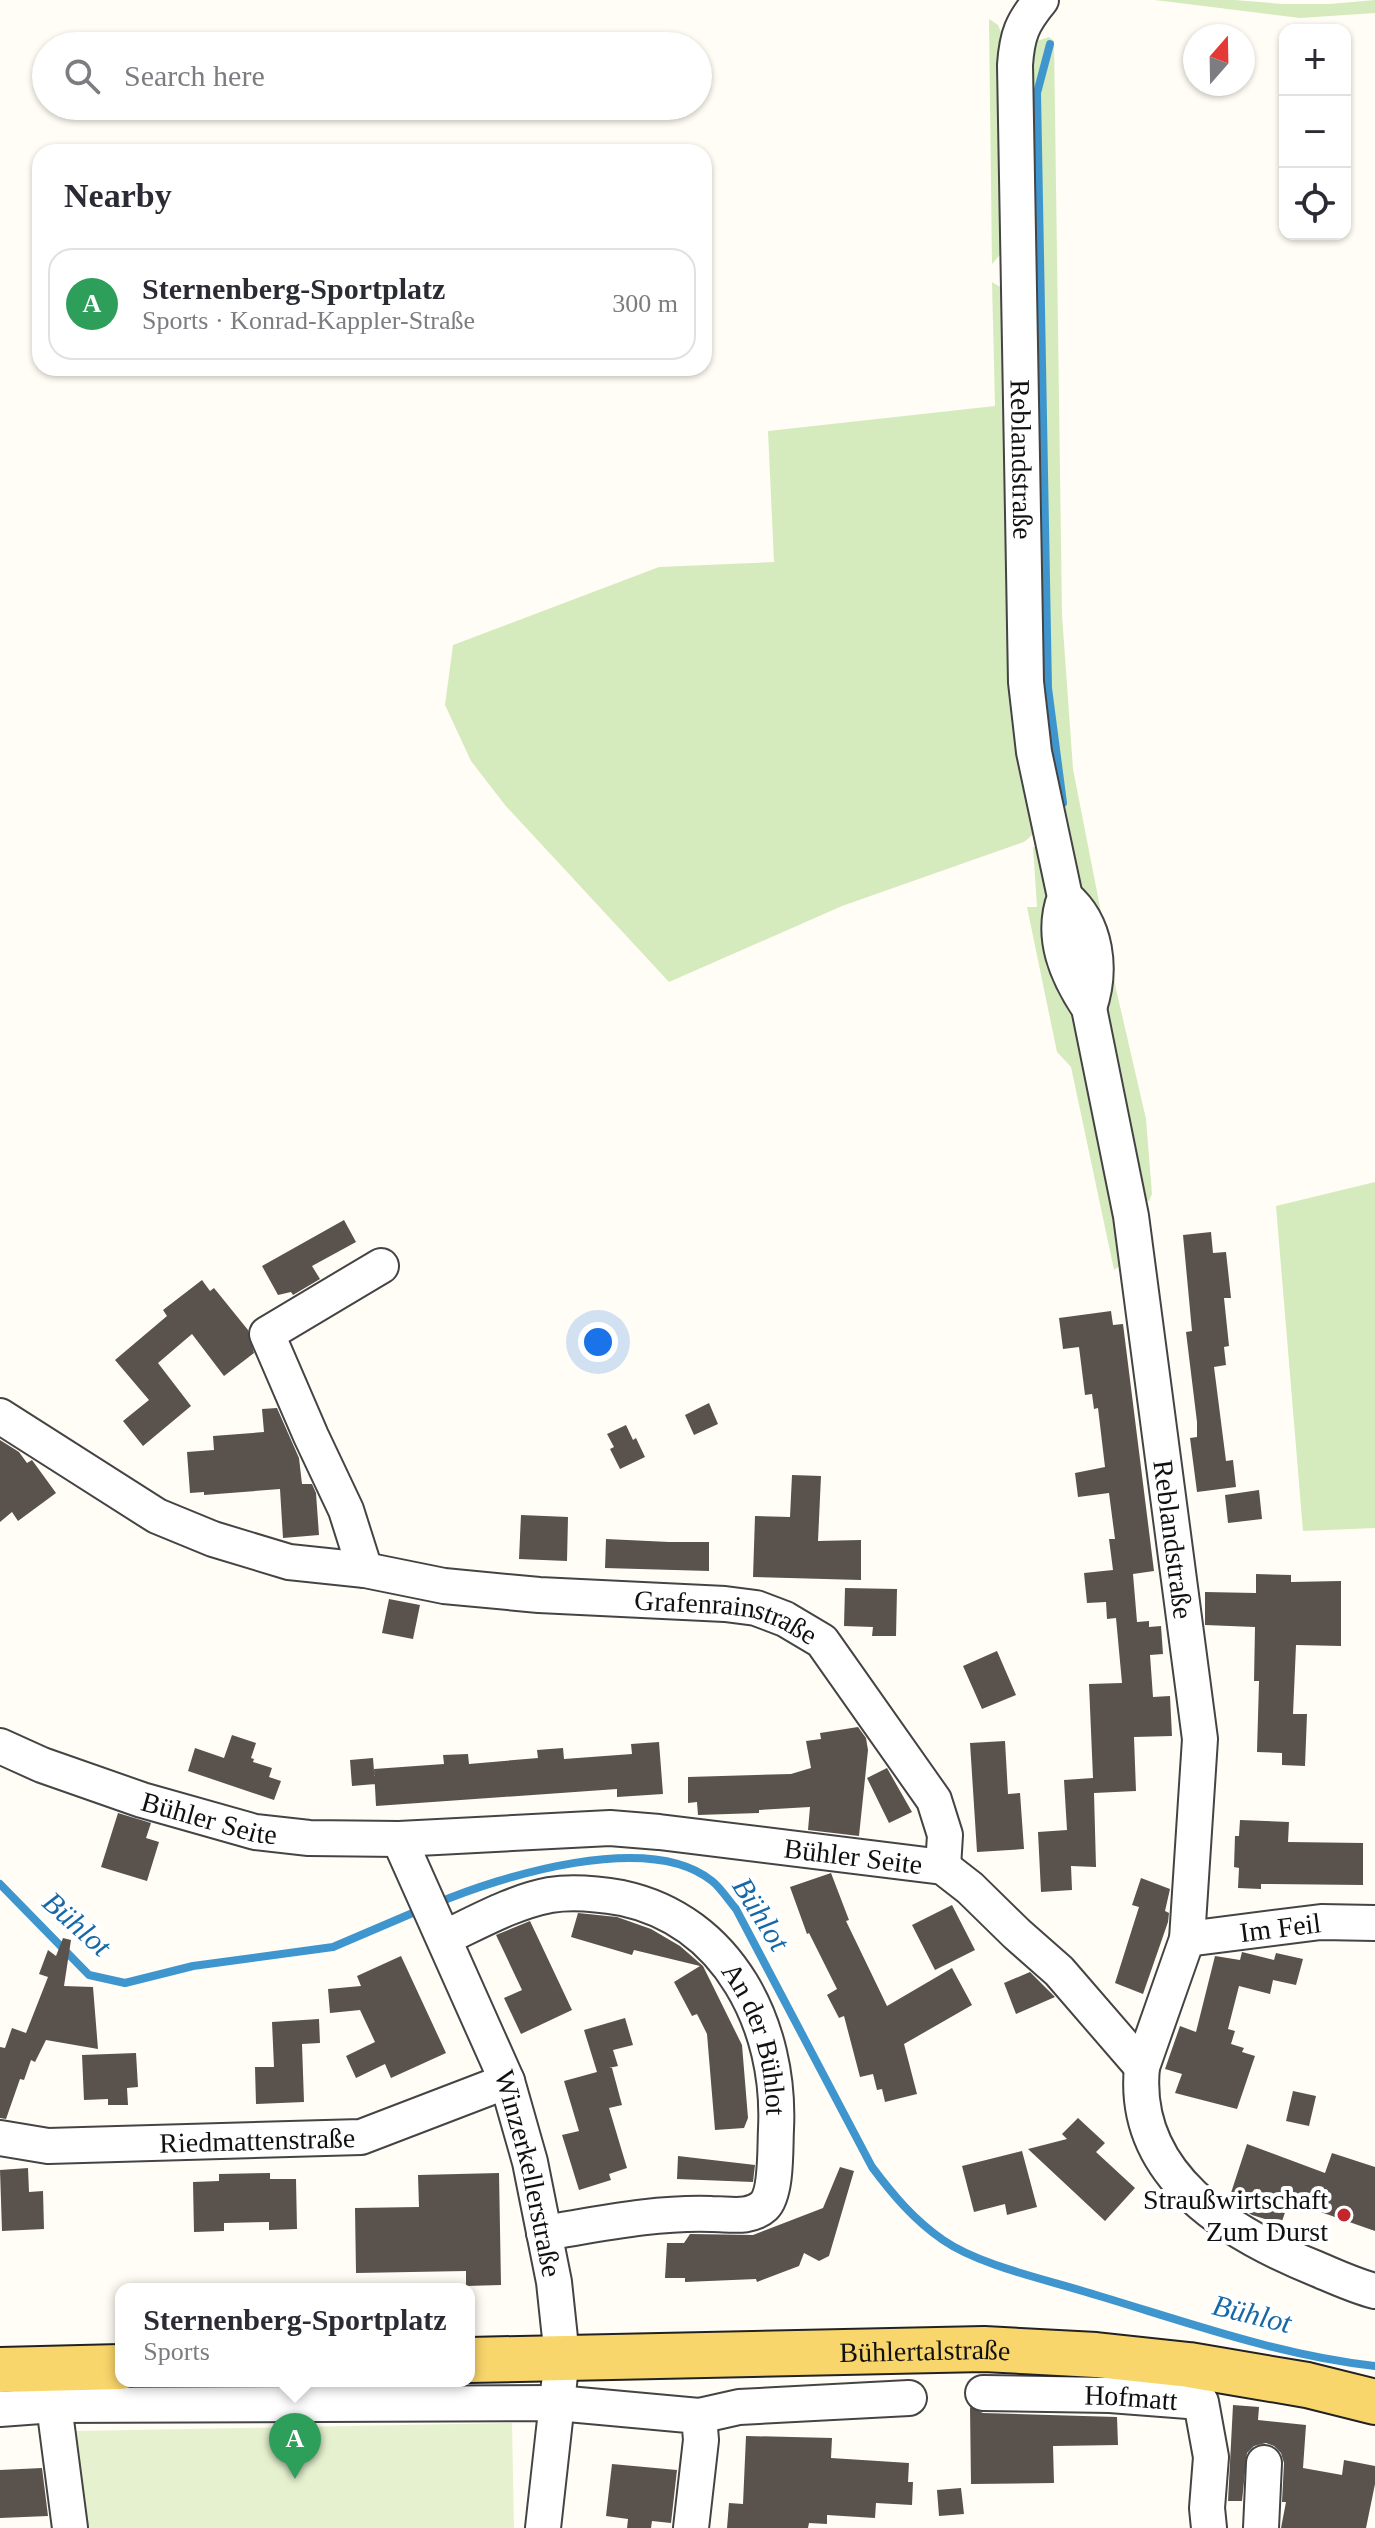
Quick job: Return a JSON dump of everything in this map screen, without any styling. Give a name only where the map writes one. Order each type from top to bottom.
[{"type":"main road","name":"Bühlertalstraße","points":[[475,2360],[984,2349],[1189,2365],[1307,2385],[1375,2402]]},
{"type":"main road","points":[[0,2370],[115,2367]]},
{"type":"street","name":"Reblandstraße","points":[[1033,10],[1016,41],[1015,81],[1026,682],[1034,752],[1065,897],[1059,913],[1059,935],[1065,964],[1089,1008],[1131,1216],[1200,1739],[1187,1939],[1142,2067]]},
{"type":"street","points":[[365,1570],[346,1510],[267,1334],[381,1266]]},
{"type":"street","name":"Grafenrainstraße","points":[[0,1416],[157,1516],[213,1539],[289,1562],[365,1570],[444,1586],[539,1595],[725,1604],[756,1608],[785,1619],[822,1641],[934,1800],[945,1835],[943,1867]]},
{"type":"street","name":"Bühler Seite","points":[[0,1746],[42,1765],[142,1800],[255,1832],[309,1838],[399,1839],[610,1828],[943,1867],[1059,1971],[1142,2067]]},
{"type":"street","name":"Winzerkellerstraße","points":[[399,1839],[507,2081],[530,2162],[554,2282],[562,2357],[543,2528]]},
{"type":"street","name":"An der Bühlot","points":[[440,1930],[552,1895],[599,1893],[641,1902],[675,1917],[704,1937],[728,1961],[749,1997],[766,2042],[775,2084],[776,2121],[771,2191],[765,2205],[749,2215],[673,2213],[544,2233]]},
{"type":"street","name":"Im Feil","points":[[1187,1939],[1321,1922],[1375,1923]]},
{"type":"street","points":[[1142,2067],[1140,2088],[1144,2118],[1157,2148],[1179,2183],[1209,2212],[1247,2237],[1295,2260],[1375,2291]]},
{"type":"street","name":"Riedmattenstraße","points":[[0,2138],[48,2146],[361,2137],[507,2081]]},
{"type":"street","name":"Hofmatt","points":[[983,2393],[1110,2395],[1201,2402],[1211,2457],[1207,2508],[1209,2528]]},
{"type":"street","points":[[0,2409],[54,2405],[557,2403],[699,2416],[739,2407],[909,2398]]},
{"type":"street","points":[[54,2405],[70,2528]]},
{"type":"street","points":[[691,2528],[701,2440],[699,2416]]},
{"type":"street","points":[[1261,2528],[1264,2463]]},
{"type":"green space","points":[[1155,0],[1330,4],[1375,0],[1375,13],[1300,18]]},
{"type":"green space","points":[[989,19],[998,25],[1005,42],[1005,249],[992,264]]},
{"type":"green space","points":[[1049,37],[1054,41],[1062,615],[1073,769],[1116,989],[1146,1119],[1152,1194],[1149,1201],[1141,1199],[1082,911],[1050,776],[1038,677],[1027,111],[1034,42]]},
{"type":"green space","points":[[992,282],[1005,290],[1038,830],[1024,842],[842,906],[669,982],[505,805],[471,761],[445,705],[453,645],[659,567],[774,562],[768,431],[995,406]]},
{"type":"green space","points":[[1033,847],[1044,849],[1127,1261],[1114,1270],[1071,1067],[1057,1052],[1027,907],[1037,907]]},
{"type":"green space","points":[[1375,1182],[1375,1528],[1303,1531],[1276,1206]]},
{"type":"green space","points":[[512,2423],[514,2528],[77,2528],[76,2431]]},
{"type":"building","points":[[344,1220],[356,1242],[312,1266],[320,1279],[293,1295],[291,1292],[278,1295],[262,1266]]},
{"type":"building","points":[[1211,1232],[1213,1253],[1226,1252],[1231,1298],[1224,1298],[1229,1346],[1224,1347],[1226,1365],[1214,1367],[1226,1461],[1233,1460],[1236,1487],[1197,1492],[1190,1438],[1197,1437],[1197,1422],[1186,1332],[1192,1331],[1183,1235]]},
{"type":"building","points":[[202,1280],[210,1291],[214,1288],[248,1330],[254,1353],[224,1376],[192,1334],[158,1363],[191,1406],[143,1446],[123,1421],[149,1400],[115,1360],[167,1316],[163,1310]]},
{"type":"building","points":[[1111,1311],[1113,1325],[1123,1324],[1154,1571],[1133,1574],[1137,1622],[1149,1621],[1149,1627],[1161,1626],[1163,1654],[1150,1655],[1153,1697],[1170,1696],[1172,1736],[1134,1737],[1136,1791],[1094,1793],[1096,1867],[1071,1866],[1072,1890],[1041,1892],[1038,1832],[1067,1830],[1064,1780],[1093,1778],[1089,1684],[1122,1683],[1116,1618],[1107,1619],[1106,1602],[1087,1603],[1084,1573],[1113,1570],[1109,1539],[1115,1539],[1109,1493],[1078,1497],[1075,1473],[1105,1467],[1098,1408],[1094,1409],[1092,1394],[1085,1395],[1079,1347],[1063,1349],[1059,1318]]},
{"type":"building","points":[[709,1403],[718,1424],[694,1435],[685,1415]]},
{"type":"building","points":[[277,1408],[299,1458],[302,1484],[312,1484],[316,1493],[319,1535],[283,1538],[280,1489],[204,1495],[204,1492],[190,1493],[187,1452],[214,1450],[213,1436],[264,1432],[262,1409]]},
{"type":"building","points":[[626,1425],[645,1457],[620,1469],[610,1449],[614,1447],[607,1434]]},
{"type":"building","points":[[0,1440],[19,1452],[27,1463],[32,1460],[56,1493],[18,1521],[12,1512],[0,1522]]},
{"type":"building","points":[[792,1475],[821,1476],[818,1541],[861,1540],[861,1580],[753,1577],[755,1516],[790,1517]]},
{"type":"building","points":[[1259,1490],[1262,1519],[1228,1523],[1225,1495]]},
{"type":"building","points":[[521,1515],[568,1517],[567,1561],[519,1559]]},
{"type":"building","points":[[606,1539],[709,1542],[709,1571],[605,1568]]},
{"type":"building","points":[[1256,1574],[1291,1575],[1291,1582],[1341,1581],[1341,1646],[1296,1645],[1293,1714],[1307,1714],[1305,1766],[1282,1765],[1282,1753],[1257,1752],[1259,1681],[1254,1681],[1255,1627],[1205,1625],[1205,1592],[1256,1593]]},
{"type":"building","points":[[845,1588],[897,1589],[896,1636],[872,1636],[873,1627],[844,1626]]},
{"type":"building","points":[[389,1599],[420,1605],[413,1639],[382,1633]]},
{"type":"building","points":[[997,1651],[1016,1695],[982,1709],[963,1666]]},
{"type":"building","points":[[858,1727],[866,1738],[868,1750],[859,1836],[808,1830],[810,1807],[698,1815],[697,1802],[688,1803],[688,1777],[791,1774],[811,1768],[806,1741],[821,1739],[820,1733]]},
{"type":"building","points":[[232,1735],[256,1743],[251,1758],[253,1762],[272,1768],[269,1777],[281,1781],[274,1800],[188,1771],[195,1748],[224,1758]]},
{"type":"building","points":[[1005,1741],[1008,1794],[1020,1793],[1024,1849],[977,1852],[970,1743]]},
{"type":"building","points":[[659,1742],[663,1794],[617,1797],[617,1789],[376,1806],[374,1769],[444,1764],[443,1755],[468,1754],[469,1764],[538,1758],[537,1750],[563,1748],[564,1759],[632,1754],[631,1744]]},
{"type":"building","points":[[373,1758],[375,1784],[352,1786],[350,1760]]},
{"type":"building","points":[[887,1768],[912,1812],[889,1823],[867,1778]]},
{"type":"building","points":[[118,1813],[151,1823],[146,1838],[159,1842],[147,1881],[101,1867]]},
{"type":"building","points":[[1240,1820],[1289,1822],[1288,1842],[1363,1843],[1363,1885],[1261,1884],[1261,1889],[1238,1888],[1239,1868],[1234,1867],[1235,1836],[1239,1836]]},
{"type":"building","points":[[831,1873],[849,1920],[846,1921],[887,2006],[952,1968],[972,2005],[904,2044],[917,2094],[885,2102],[882,2089],[877,2090],[873,2074],[860,2077],[844,2016],[839,2018],[827,1995],[837,1989],[807,1934],[790,1887]]},
{"type":"building","points":[[1141,1878],[1170,1889],[1165,1911],[1169,1913],[1168,1922],[1143,1994],[1115,1983],[1139,1907],[1132,1905]]},
{"type":"building","points":[[952,1905],[975,1950],[935,1970],[912,1925]]},
{"type":"building","points":[[578,1913],[617,1917],[651,1929],[680,1946],[703,1966],[742,2045],[748,2118],[744,2128],[715,2130],[707,2034],[697,2014],[692,2016],[674,1982],[700,1966],[634,1950],[632,1955],[571,1937]]},
{"type":"building","points":[[530,1921],[572,2010],[521,2034],[504,1998],[522,1990],[496,1935]]},
{"type":"building","points":[[63,1938],[71,1940],[64,1986],[93,1987],[98,2049],[46,2040],[35,2062],[31,2060],[24,2080],[20,2079],[6,2119],[0,2118],[0,2047],[5,2048],[12,2028],[26,2033],[48,1977],[39,1974],[48,1950],[56,1956]]},
{"type":"building","points":[[1242,1952],[1274,1960],[1276,1953],[1303,1959],[1296,1985],[1273,1980],[1270,1994],[1239,1986],[1228,2029],[1235,2031],[1231,2044],[1255,2056],[1237,2109],[1175,2093],[1182,2074],[1165,2069],[1180,2026],[1196,2032],[1215,1956],[1240,1960]]},
{"type":"building","points":[[401,1956],[446,2053],[391,2078],[385,2064],[356,2078],[346,2056],[375,2042],[360,2010],[330,2013],[328,1989],[361,1986],[357,1976]]},
{"type":"building","points":[[1030,1972],[1055,1997],[1016,2014],[1004,1983]]},
{"type":"building","points":[[625,2018],[633,2045],[613,2050],[618,2066],[609,2068],[612,2068],[622,2105],[609,2108],[627,2168],[609,2174],[611,2180],[579,2190],[562,2135],[579,2131],[564,2081],[597,2072],[584,2030]]},
{"type":"building","points":[[319,2019],[320,2043],[302,2044],[304,2102],[256,2104],[255,2067],[274,2067],[272,2022]]},
{"type":"building","points":[[136,2053],[138,2087],[127,2088],[128,2105],[108,2105],[108,2099],[84,2100],[82,2055]]},
{"type":"building","points":[[1293,2091],[1316,2096],[1309,2126],[1286,2121]]},
{"type":"building","points":[[1078,2118],[1105,2143],[1096,2152],[1135,2188],[1105,2221],[1028,2149],[1067,2139],[1062,2134]]},
{"type":"building","points":[[1247,2144],[1325,2173],[1332,2153],[1375,2167],[1375,2231],[1292,2202],[1288,2204],[1281,2224],[1252,2215],[1232,2202],[1229,2199]]},
{"type":"building","points":[[1022,2151],[1037,2207],[1007,2215],[1005,2204],[974,2212],[962,2166]]},
{"type":"building","points":[[678,2156],[755,2165],[753,2182],[677,2179]]},
{"type":"building","points":[[840,2167],[854,2171],[829,2256],[819,2261],[804,2253],[799,2266],[757,2282],[756,2279],[685,2282],[685,2278],[665,2278],[667,2243],[684,2243],[690,2234],[753,2235],[823,2208]]},
{"type":"building","points":[[28,2168],[29,2192],[43,2191],[44,2229],[2,2231],[0,2170]]},
{"type":"building","points":[[270,2173],[270,2179],[296,2179],[297,2229],[269,2230],[269,2222],[224,2223],[224,2231],[194,2232],[193,2182],[219,2181],[219,2174]]},
{"type":"building","points":[[499,2173],[501,2285],[466,2283],[466,2271],[356,2273],[355,2208],[419,2207],[418,2175]]},
{"type":"building","points":[[1233,2405],[1259,2407],[1258,2420],[1306,2425],[1303,2468],[1342,2475],[1344,2460],[1375,2466],[1375,2484],[1366,2528],[1281,2528],[1286,2502],[1282,2502],[1284,2463],[1281,2453],[1266,2443],[1254,2446],[1247,2453],[1242,2501],[1228,2501]]},
{"type":"building","points":[[970,2407],[983,2413],[1117,2417],[1118,2445],[1053,2446],[1054,2483],[971,2484]]},
{"type":"building","points":[[746,2436],[832,2438],[831,2458],[909,2463],[908,2482],[913,2482],[912,2505],[876,2503],[875,2518],[827,2515],[827,2524],[809,2523],[808,2528],[727,2528],[729,2503],[743,2504]]},
{"type":"building","points":[[612,2464],[677,2470],[671,2523],[652,2521],[651,2528],[627,2528],[628,2519],[606,2516]]},
{"type":"building","points":[[42,2468],[48,2516],[0,2518],[0,2470]]},
{"type":"building","points":[[961,2488],[964,2514],[939,2516],[937,2490]]},
{"type":"waterway","points":[[1050,44],[1037,93],[1048,688],[1063,803]]},
{"type":"waterway","name":"Bühlot","points":[[435,1904],[497,1881],[575,1863],[614,1858],[651,1859],[685,1866],[712,1881],[736,1909],[872,2167],[904,2206],[943,2240],[975,2257],[1012,2270],[1229,2335],[1301,2354],[1375,2366]]},
{"type":"waterway","name":"Bühlot","points":[[0,1884],[89,1975],[125,1983],[193,1966],[333,1947],[422,1909]]},
{"type":"place","name":"Straußwirtschaft Zum Durst","points":[[1344,2215]]},
{"type":"place","name":"Sternenberg-Sportplatz","points":[[295,2479]]}]
